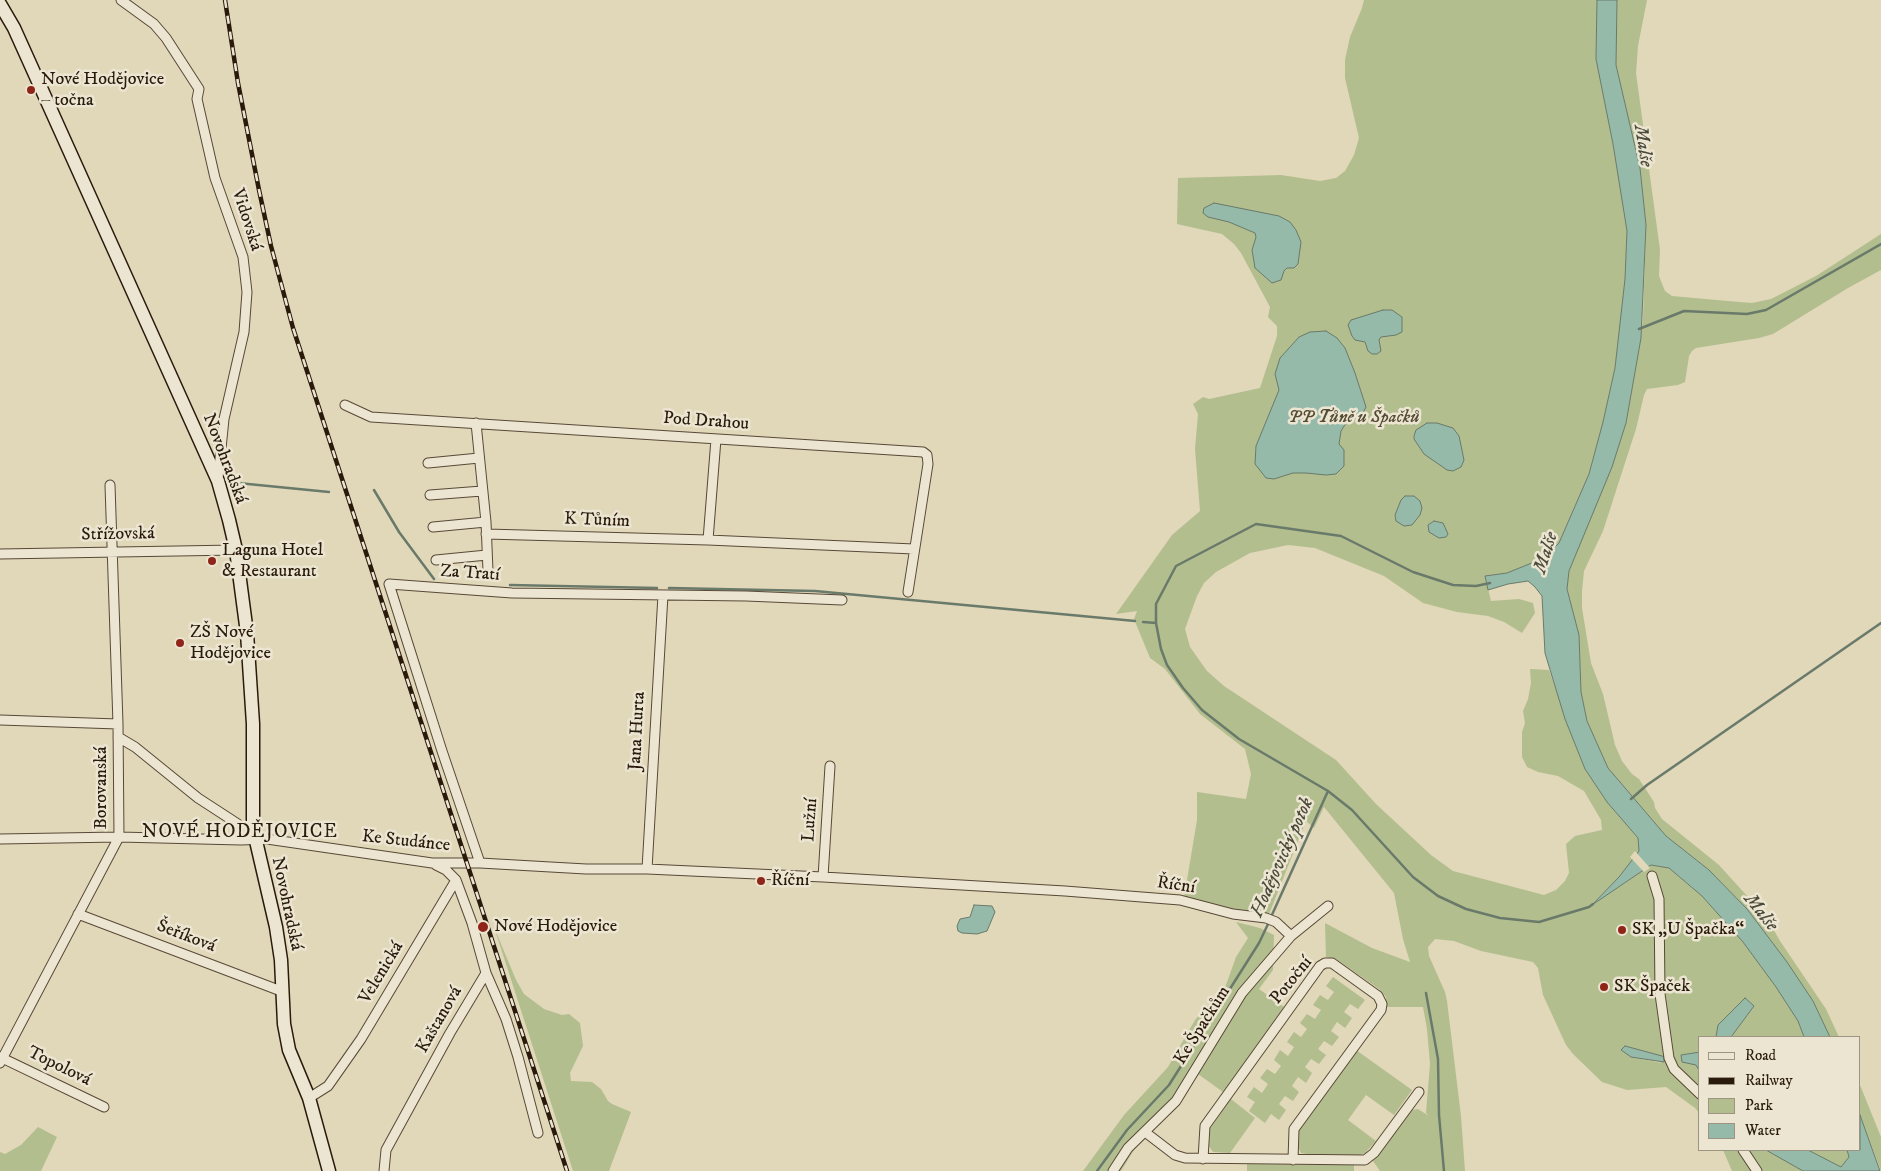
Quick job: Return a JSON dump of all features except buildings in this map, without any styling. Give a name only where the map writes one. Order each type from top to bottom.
[{"type":"main road","name":"Novohradská","points":[[7,0],[12,24]]},
{"type":"main road","name":"Novohradská","points":[[0,4],[12,24],[218,482],[236,550],[248,634],[253,724],[253,824],[255,840],[276,926],[281,960],[284,1024],[289,1050],[309,1098],[329,1171]]},
{"type":"street","name":"Vidovská","points":[[121,0],[154,24],[166,38],[199,89],[197,99],[214,178],[243,257],[247,292],[244,332],[224,419],[218,482]]},
{"type":"street","name":"Pod Drahou","points":[[346,405],[372,417],[923,452],[927,455],[928,464],[908,592]]},
{"type":"street","points":[[476,423],[486,522],[488,571]]},
{"type":"street","points":[[708,540],[716,439]]},
{"type":"street","points":[[428,463],[479,458]]},
{"type":"street","name":"Borovanská","points":[[1,1060],[119,837],[118,724],[110,485]]},
{"type":"street","points":[[430,495],[482,491]]},
{"type":"street","points":[[433,527],[486,522]]},
{"type":"street","name":"K Tůním","points":[[486,534],[708,540],[914,549]]},
{"type":"street","name":"Střížovská","points":[[0,554],[236,550]]},
{"type":"street","points":[[436,560],[487,555]]},
{"type":"street","name":"Za Tratí","points":[[480,863],[389,584],[512,593],[746,596],[842,600]]},
{"type":"street","name":"Jana Hurta","points":[[647,869],[663,595]]},
{"type":"street","points":[[0,720],[118,724]]},
{"type":"street","points":[[118,737],[135,747],[198,798],[238,824]]},
{"type":"street","name":"Lužní","points":[[823,876],[830,766]]},
{"type":"street","name":"Ke Studánce","points":[[0,839],[119,837],[267,839],[432,863],[480,863]]},
{"type":"street","points":[[432,863],[446,870],[456,880],[472,923],[486,973],[506,1019],[538,1133]]},
{"type":"street","name":"Říční","points":[[480,863],[586,869],[647,869],[823,876],[1180,900],[1233,914],[1266,918],[1276,922],[1291,936]]},
{"type":"street","points":[[1652,876],[1659,899],[1660,994],[1669,1058],[1674,1069],[1698,1092]]},
{"type":"street","name":"Velenická","points":[[309,1098],[328,1086],[361,1039],[456,880]]},
{"type":"street","name":"Ke Špačkům","points":[[1114,1171],[1128,1148],[1176,1101],[1242,993],[1291,936],[1328,906]]},
{"type":"street","name":"Šeříková","points":[[78,914],[281,991]]},
{"type":"street","name":"Potoční","points":[[1203,1159],[1205,1126],[1320,966],[1325,962],[1332,963],[1378,996],[1382,1004],[1381,1010],[1294,1129],[1293,1160]]},
{"type":"street","name":"Kaštanová","points":[[384,1171],[386,1150],[450,1033],[486,973]]},
{"type":"street","name":"Topolová","points":[[1,1060],[104,1107]]},
{"type":"street","points":[[1144,1132],[1180,1158],[1366,1160],[1374,1153],[1419,1092]]},
{"type":"street","points":[[1744,1151],[1757,1171]]},
{"type":"green space","name":"PP Tůně u Špačků","points":[[1364,0],[1597,0],[1596,59],[1613,144],[1627,231],[1625,279],[1615,368],[1603,422],[1589,474],[1559,543],[1544,558],[1507,573],[1485,576],[1491,601],[1519,599],[1533,603],[1535,613],[1522,633],[1504,622],[1488,616],[1457,612],[1423,603],[1384,576],[1315,548],[1288,545],[1250,553],[1216,572],[1204,583],[1197,596],[1185,629],[1190,647],[1207,671],[1224,686],[1336,760],[1376,804],[1431,855],[1453,871],[1544,895],[1556,890],[1565,881],[1569,873],[1566,844],[1575,836],[1602,830],[1601,820],[1584,791],[1558,776],[1538,772],[1527,767],[1522,757],[1522,732],[1525,723],[1523,711],[1528,699],[1531,683],[1530,669],[1549,670],[1585,769],[1607,802],[1638,838],[1639,851],[1619,877],[1594,903],[1651,865],[1669,868],[1702,896],[1743,942],[1798,1021],[1804,1036],[1732,1036],[1754,1006],[1745,998],[1718,1025],[1716,1036],[1698,1036],[1698,1052],[1681,1055],[1698,1067],[1698,1112],[1666,1087],[1627,1090],[1602,1082],[1566,1045],[1543,995],[1538,968],[1533,962],[1481,951],[1454,941],[1435,939],[1428,947],[1429,956],[1447,1001],[1461,1116],[1465,1171],[1380,1171],[1373,1161],[1411,1110],[1418,1109],[1429,1116],[1426,1113],[1430,1064],[1427,1029],[1423,1007],[1386,1007],[1386,997],[1379,989],[1336,959],[1326,957],[1325,923],[1372,948],[1410,962],[1403,939],[1394,893],[1324,807],[1314,828],[1306,821],[1269,914],[1229,909],[1184,898],[1197,820],[1197,792],[1246,799],[1251,774],[1245,749],[1200,714],[1165,669],[1150,658],[1134,619],[1137,611],[1116,614],[1172,535],[1200,511],[1195,449],[1198,414],[1193,404],[1203,397],[1209,399],[1260,388],[1277,336],[1277,326],[1268,317],[1270,307],[1241,253],[1234,244],[1222,234],[1177,224],[1178,178],[1281,175],[1320,181],[1336,178],[1345,171],[1354,155],[1359,138],[1345,78],[1345,60],[1350,37]],"holes":[[[1625,1046],[1643,1051],[1662,1063],[1631,1057],[1621,1050]]]},
{"type":"green space","points":[[1617,0],[1647,0],[1638,46],[1636,73],[1660,250],[1659,276],[1665,291],[1672,296],[1752,303],[1771,299],[1816,276],[1881,234],[1881,270],[1773,334],[1696,348],[1689,356],[1685,382],[1678,385],[1647,389],[1603,531],[1584,571],[1582,591],[1582,608],[1591,663],[1603,694],[1615,745],[1622,761],[1632,774],[1639,779],[1654,802],[1655,808],[1662,819],[1719,865],[1767,918],[1780,941],[1826,1009],[1839,1036],[1830,1036],[1813,1001],[1787,962],[1747,909],[1709,870],[1666,836],[1608,768],[1587,721],[1581,692],[1579,635],[1567,589],[1569,571],[1626,423],[1643,318],[1646,225],[1640,168],[1616,65]]},
{"type":"green space","points":[[1236,922],[1260,928],[1274,935],[1273,970],[1259,989],[1284,1007],[1223,1092],[1198,1074],[1134,1150],[1121,1171],[1083,1171],[1124,1115],[1168,1067],[1195,1020],[1226,985],[1236,957],[1248,938]]},
{"type":"green space","points":[[494,927],[516,980],[524,994],[544,1009],[562,1015],[569,1014],[580,1023],[583,1046],[570,1073],[571,1081],[592,1082],[601,1089],[608,1101],[631,1112],[609,1171],[573,1171]]},
{"type":"green space","points":[[1333,977],[1365,1000],[1358,1009],[1350,1004],[1344,1012],[1352,1018],[1345,1028],[1337,1022],[1331,1031],[1339,1037],[1332,1046],[1324,1041],[1318,1049],[1326,1055],[1319,1064],[1311,1059],[1305,1067],[1312,1073],[1306,1083],[1298,1077],[1292,1086],[1299,1092],[1293,1101],[1285,1096],[1279,1104],[1286,1110],[1279,1120],[1271,1114],[1265,1123],[1249,1111],[1255,1102],[1247,1097],[1254,1087],[1262,1093],[1268,1084],[1260,1078],[1267,1069],[1275,1074],[1281,1066],[1274,1060],[1280,1050],[1288,1056],[1294,1047],[1287,1042],[1294,1032],[1301,1037],[1307,1029],[1300,1023],[1307,1014],[1315,1019],[1321,1010],[1313,1005],[1320,995],[1328,1000],[1334,992],[1326,986]]},
{"type":"green space","points":[[1356,1050],[1412,1090],[1394,1115],[1366,1095],[1348,1120],[1376,1141],[1365,1153],[1359,1155],[1301,1153],[1298,1147],[1299,1130]]},
{"type":"green space","points":[[1861,1087],[1881,1137],[1881,1171],[1861,1118]]},
{"type":"green space","points":[[1231,1099],[1255,1118],[1230,1153],[1213,1152],[1209,1146],[1210,1129]]},
{"type":"green space","points":[[38,1127],[57,1137],[41,1171],[0,1171],[0,1152],[5,1154],[21,1145]]},
{"type":"green space","points":[[1723,1151],[1768,1151],[1803,1171],[1732,1171]]},
{"type":"green space","points":[[1810,1151],[1847,1151],[1849,1157],[1841,1167]]},
{"type":"green space","points":[[1247,1164],[1354,1165],[1354,1171],[1247,1171]]},
{"type":"water","points":[[1597,0],[1617,0],[1616,65],[1640,168],[1646,225],[1641,338],[1626,423],[1612,467],[1569,571],[1567,589],[1579,635],[1581,692],[1587,721],[1608,768],[1666,836],[1709,870],[1747,909],[1787,962],[1813,1001],[1830,1036],[1804,1036],[1798,1021],[1743,942],[1702,896],[1669,868],[1651,865],[1592,905],[1619,877],[1639,851],[1638,838],[1607,802],[1585,769],[1565,719],[1545,653],[1542,596],[1528,581],[1488,590],[1485,576],[1507,573],[1544,558],[1559,543],[1589,474],[1615,368],[1625,279],[1627,231],[1613,144],[1596,59]]},
{"type":"water","points":[[1214,203],[1279,216],[1290,222],[1301,242],[1298,264],[1294,268],[1287,268],[1281,280],[1272,283],[1255,268],[1252,250],[1256,237],[1255,233],[1229,222],[1208,217],[1203,213],[1204,208]]},
{"type":"water","points":[[1383,310],[1392,310],[1402,317],[1402,332],[1396,335],[1381,337],[1379,340],[1381,351],[1377,354],[1372,354],[1368,351],[1365,342],[1355,340],[1348,325],[1351,320]]},
{"type":"water","points":[[1326,331],[1337,338],[1345,348],[1366,407],[1362,415],[1351,415],[1341,431],[1339,444],[1344,450],[1344,466],[1336,474],[1293,473],[1274,479],[1266,478],[1255,464],[1256,446],[1279,390],[1275,374],[1280,358],[1299,337],[1310,332]]},
{"type":"water","points":[[1427,423],[1437,423],[1453,428],[1459,436],[1464,460],[1461,467],[1453,471],[1447,470],[1424,454],[1414,436],[1416,430]]},
{"type":"water","points":[[1405,496],[1414,496],[1420,501],[1422,508],[1420,515],[1412,525],[1404,526],[1396,521],[1395,515],[1401,500]]},
{"type":"water","points":[[1434,521],[1443,523],[1448,534],[1446,537],[1439,538],[1429,532],[1428,525]]},
{"type":"water","points":[[974,905],[992,906],[995,912],[987,931],[977,934],[958,931],[957,926],[960,919],[970,917]]},
{"type":"water","points":[[1745,998],[1754,1006],[1732,1036],[1716,1036],[1718,1025]]},
{"type":"water","points":[[1625,1046],[1662,1056],[1664,1057],[1664,1062],[1631,1057],[1621,1050]]},
{"type":"water","points":[[1698,1052],[1698,1068],[1696,1065],[1682,1062],[1681,1055]]},
{"type":"water","points":[[1861,1118],[1880,1171],[1803,1171],[1768,1151],[1810,1151],[1841,1167],[1849,1157],[1847,1151],[1861,1151]]},
{"type":"pier","points":[[1635,851],[1650,868],[1644,872],[1630,857]]},
{"type":"waterway","points":[[1639,329],[1684,311],[1747,314],[1766,310],[1881,244]]},
{"type":"waterway","points":[[238,483],[329,492]]},
{"type":"waterway","points":[[374,490],[399,532],[434,579]]},
{"type":"waterway","points":[[1328,791],[1239,739],[1202,710],[1167,665],[1161,649],[1156,623],[1156,604],[1176,566],[1256,524],[1341,536],[1413,572],[1453,585],[1476,586],[1490,583]]},
{"type":"waterway","points":[[510,585],[657,588]]},
{"type":"waterway","points":[[669,588],[815,591],[1135,621]]},
{"type":"waterway","points":[[1143,622],[1156,623]]},
{"type":"waterway","points":[[1631,799],[1647,785],[1881,623]]},
{"type":"waterway","name":"Hodějovický potok","points":[[1271,917],[1328,791],[1352,810],[1413,877],[1438,896],[1466,909],[1500,918],[1539,922],[1589,907],[1593,904]]},
{"type":"waterway","name":"Hodějovický potok","points":[[1097,1171],[1127,1130],[1169,1085],[1259,943],[1269,922]]},
{"type":"waterway","points":[[1426,993],[1438,1059],[1439,1115],[1444,1171]]},
{"type":"railway","points":[[225,0],[238,83],[259,190],[271,246],[293,328],[567,1171]]},
{"type":"place","name":"Nové Hodějovice – točna","points":[[31,90]]},
{"type":"place","name":"Laguna Hotel & Restaurant","points":[[212,561]]},
{"type":"place","name":"ZŠ Nové Hodějovice","points":[[180,643]]},
{"type":"place","name":"Říční","points":[[761,881]]},
{"type":"place","name":"Nové Hodějovice","points":[[483,927]]},
{"type":"place","name":"SK „U Špačka“","points":[[1622,930]]},
{"type":"place","name":"SK Špaček","points":[[1604,987]]},
{"type":"district","name":"NOVÉ HODĚJOVICE","points":[[240,833]]},
{"type":"water label","name":"Malše","points":[[1642,146]]},
{"type":"water label","name":"Malše","points":[[1547,553]]},
{"type":"water label","name":"Malše","points":[[1760,913]]}]
